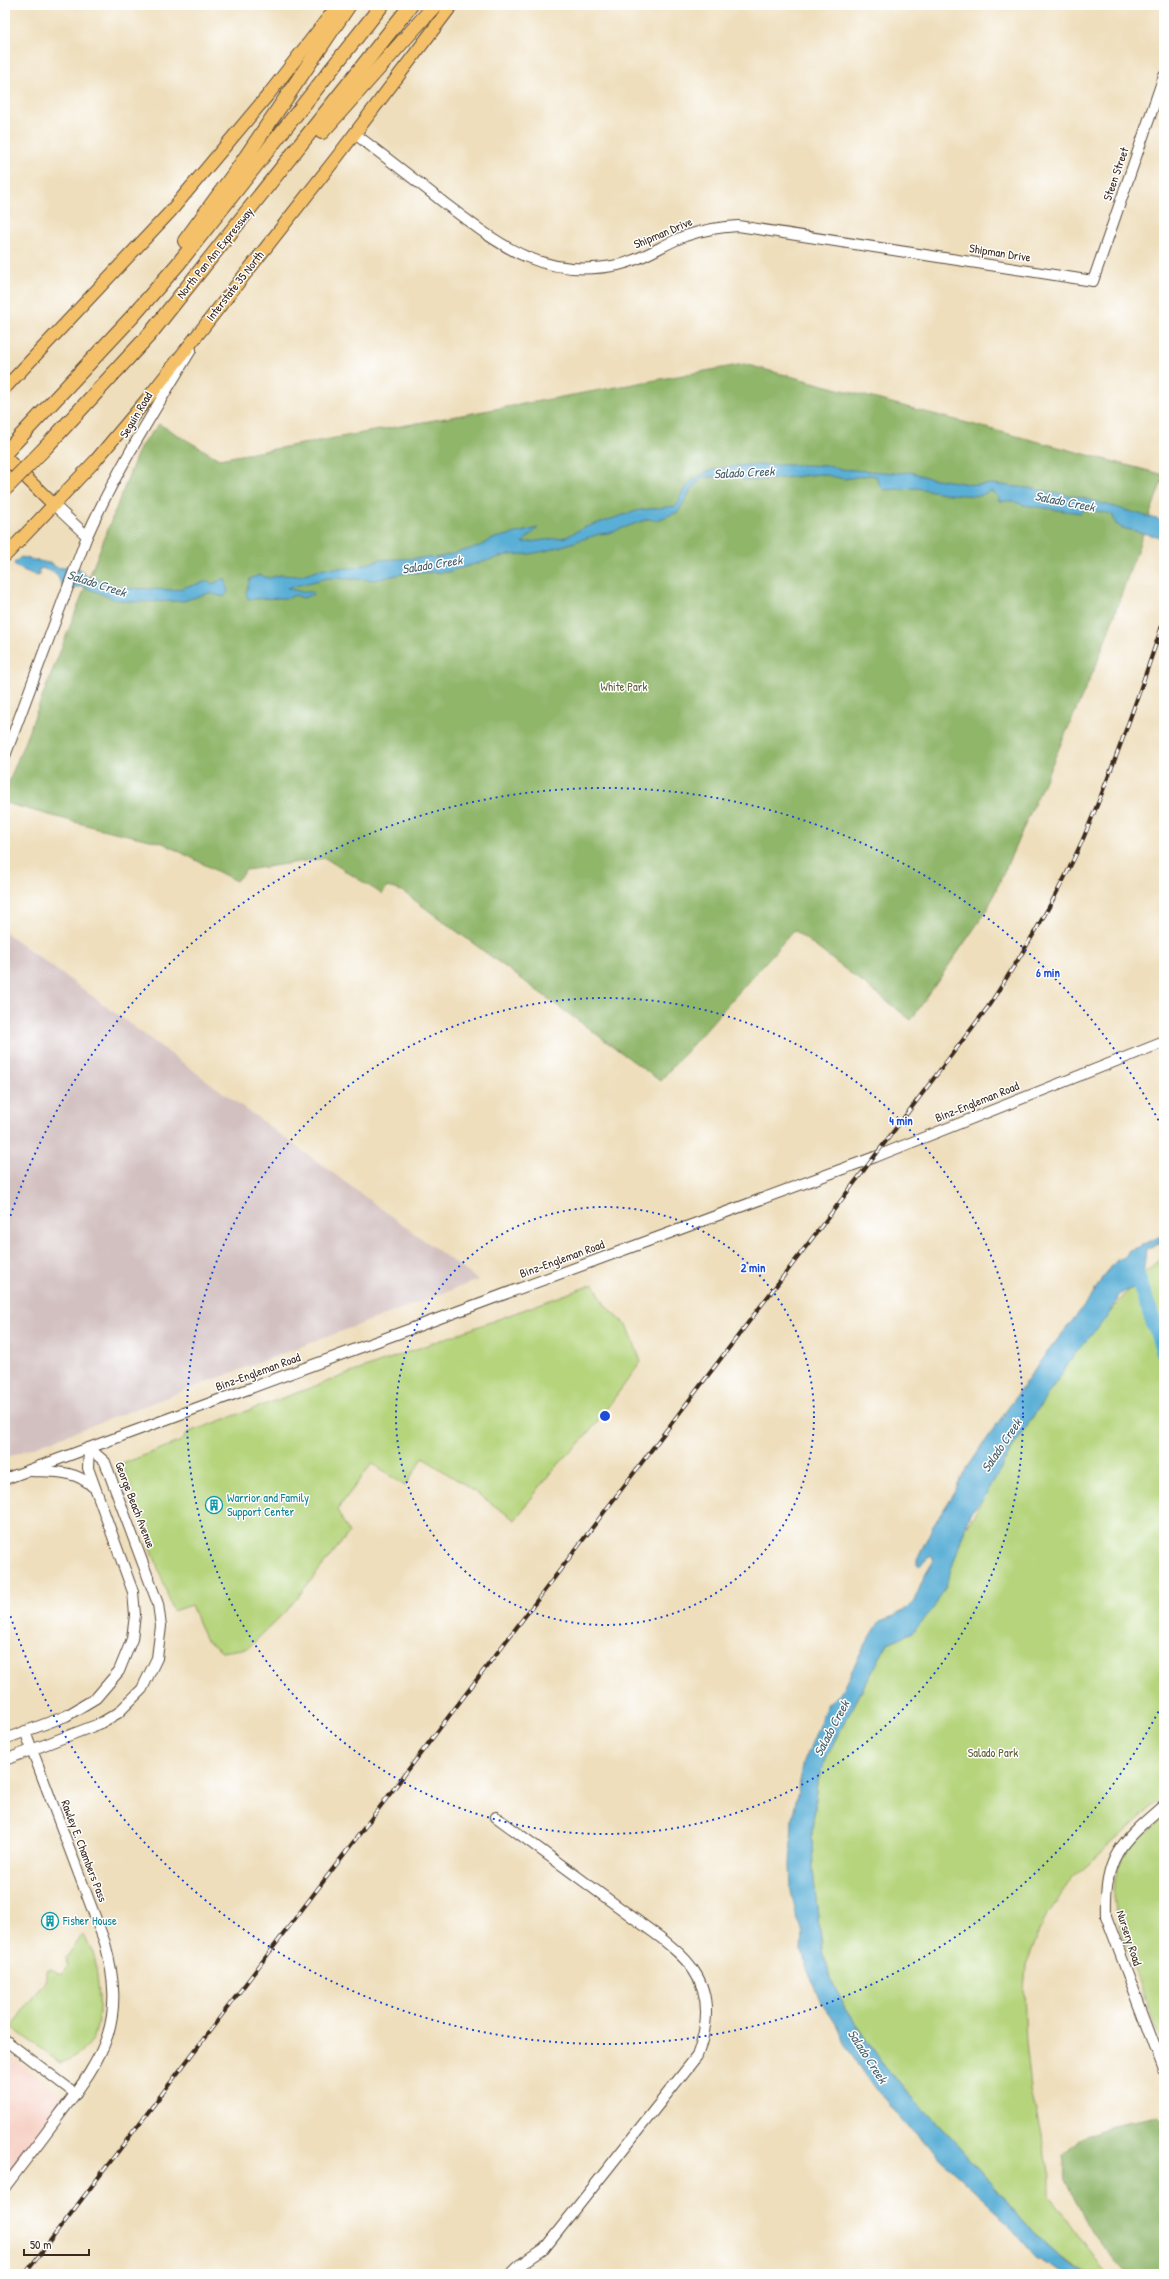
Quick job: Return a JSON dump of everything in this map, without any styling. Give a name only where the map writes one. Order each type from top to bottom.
[{"type":"highway","points":[[132,317],[169,260],[237,170],[349,5]]},
{"type":"highway","name":"North Pan Am Expressway","points":[[5,453],[132,317],[178,264],[382,5]]},
{"type":"highway","name":"North Pan Am Expressway","points":[[5,489],[45,448],[150,334],[269,187],[411,5]]},
{"type":"highway","points":[[269,187],[337,115],[435,5]]},
{"type":"main road","points":[[5,388],[170,212],[268,95],[338,5]]},
{"type":"main road","name":"Interstate 35 North","points":[[5,556],[96,460],[148,398],[354,134],[452,5]]},
{"type":"main road","points":[[5,457],[54,505]]},
{"type":"street","name":"Steen Street","points":[[1093,281],[1164,76]]},
{"type":"street","name":"Shipman Drive","points":[[354,134],[494,240],[527,258],[559,267],[600,268],[620,264],[646,255],[684,236],[723,227],[738,226],[753,227],[1093,281]]},
{"type":"street","name":"Seguin Road","points":[[5,756],[79,556],[117,471],[214,312]]},
{"type":"street","points":[[54,505],[87,536]]},
{"type":"street","name":"Binz-Engleman Road","points":[[5,1479],[868,1159],[1164,1042]]},
{"type":"street","points":[[5,1739],[66,1716],[96,1698],[119,1671],[132,1639],[135,1615],[133,1592],[88,1468],[89,1448]]},
{"type":"street","name":"George Beach Avenue","points":[[5,1760],[99,1724],[118,1713],[142,1689],[157,1658],[161,1626],[155,1594],[105,1462],[89,1448]]},
{"type":"street","points":[[28,1471],[75,1475],[84,1478],[96,1490]]},
{"type":"street","name":"Rawley E. Chambers Pass","points":[[5,2188],[96,2066],[108,2034],[113,2003],[113,1976],[105,1943],[25,1732]]},
{"type":"street","name":"Nursery Road","points":[[1164,1805],[1131,1833],[1125,1841],[1108,1874],[1105,1894],[1106,1916],[1164,2070]]},
{"type":"street","points":[[496,1817],[661,1938],[681,1956],[695,1972],[703,1993],[708,2018],[705,2035],[697,2056],[544,2249],[519,2266],[511,2274]]},
{"type":"street","points":[[5,2040],[76,2094]]},
{"type":"shaded area","points":[[5,932],[478,1280],[5,1458]]},
{"type":"shaded area","points":[[5,2052],[66,2098],[5,2179]]},
{"type":"green space","name":"White Park","points":[[744,364],[1164,475],[1097,663],[987,910],[911,1020],[794,930],[660,1081],[402,891],[387,887],[382,894],[325,858],[246,870],[236,881],[163,843],[97,828],[5,803],[5,792],[140,447],[159,424],[219,459]]},
{"type":"green space","name":"Salado Park","points":[[1164,1255],[1164,1796],[1072,1879],[1044,1920],[1026,1966],[1024,1990],[1026,2043],[1031,2089],[1050,2175],[1050,2195],[1078,2236],[1107,2274],[1089,2274],[1060,2257],[1033,2233],[959,2146],[913,2099],[877,2055],[846,2009],[828,1974],[819,1927],[813,1870],[812,1830],[819,1775],[835,1740],[888,1643],[913,1632],[951,1569],[960,1539],[1014,1445],[1074,1355],[1140,1277]]},
{"type":"green space","points":[[594,1284],[605,1305],[628,1327],[641,1362],[587,1435],[551,1472],[515,1520],[423,1458],[405,1486],[372,1463],[337,1510],[349,1533],[288,1609],[248,1648],[222,1652],[205,1639],[191,1605],[173,1611],[122,1464],[181,1441],[187,1433]]},
{"type":"green space","points":[[1164,1816],[1164,2051],[1120,1930],[1114,1897],[1115,1882],[1123,1857],[1133,1843]]},
{"type":"green space","points":[[83,1934],[93,1953],[95,1962],[99,1991],[99,2017],[96,2029],[84,2049],[74,2057],[60,2063],[11,2027],[46,1979],[46,1971],[51,1969],[61,1974],[69,1966],[66,1958]]},
{"type":"green space","points":[[1158,2116],[1164,2124],[1164,2274],[1129,2274],[1091,2232],[1066,2180],[1063,2156],[1079,2139],[1112,2125]]},
{"type":"water","name":"Salado Creek","points":[[747,465],[806,465],[896,473],[911,472],[929,478],[976,485],[992,484],[1035,489],[1079,497],[1164,521],[1164,538],[1122,528],[1116,524],[1112,514],[1085,509],[1080,513],[1023,505],[1013,501],[999,501],[998,496],[991,491],[979,496],[949,494],[917,488],[884,490],[880,486],[876,476],[870,475],[844,479],[821,474],[764,480],[743,480],[736,474],[731,474],[718,477],[702,477],[691,490],[678,512],[657,520],[648,519],[609,533],[599,534],[550,550],[530,554],[507,555],[447,572],[406,573],[375,580],[328,578],[287,588],[302,592],[312,592],[314,594],[303,598],[295,595],[289,598],[248,599],[246,593],[250,579],[259,575],[269,578],[281,575],[298,576],[324,568],[354,568],[380,560],[441,557],[480,546],[491,539],[538,528],[522,543],[566,537],[583,528],[640,510],[675,506],[680,502],[679,498],[686,488],[700,475],[716,469]]},
{"type":"water","name":"Salado Creek","points":[[21,557],[53,564],[55,567],[64,568],[68,566],[80,569],[86,576],[123,588],[174,590],[209,581],[212,584],[225,578],[228,592],[224,597],[209,593],[183,601],[136,602],[116,600],[82,586],[72,589],[61,584],[57,574],[42,568],[38,571],[40,575],[37,576],[16,567],[14,563]]},
{"type":"water","name":"Salado Creek","points":[[1164,1235],[1164,1242],[1146,1249],[1143,1277],[1133,1288],[1120,1294],[1107,1317],[1074,1355],[1014,1445],[984,1498],[970,1513],[945,1588],[933,1609],[913,1632],[888,1643],[835,1740],[819,1775],[812,1830],[813,1870],[819,1927],[828,1974],[846,2009],[877,2055],[913,2099],[959,2146],[1033,2233],[1060,2257],[1086,2274],[1066,2274],[1036,2257],[996,2210],[936,2155],[927,2143],[910,2129],[878,2093],[848,2050],[838,2027],[820,2000],[807,1969],[802,1950],[803,1932],[796,1914],[791,1891],[790,1866],[792,1819],[804,1762],[828,1703],[840,1694],[864,1647],[880,1621],[894,1616],[907,1608],[914,1601],[925,1575],[934,1560],[931,1556],[919,1566],[917,1564],[917,1559],[933,1526],[953,1495],[961,1477],[1038,1364],[1092,1296],[1102,1278],[1117,1260],[1125,1257],[1129,1250]]},
{"type":"waterway","points":[[1132,1261],[1164,1352]]},
{"type":"railway","points":[[25,2274],[988,1007],[1039,925],[1073,861],[1116,758],[1164,620]]},
{"type":"place","name":"Warrior and Family Support Center","points":[[214,1505]]},
{"type":"place","name":"Fisher House","points":[[50,1921]]}]
